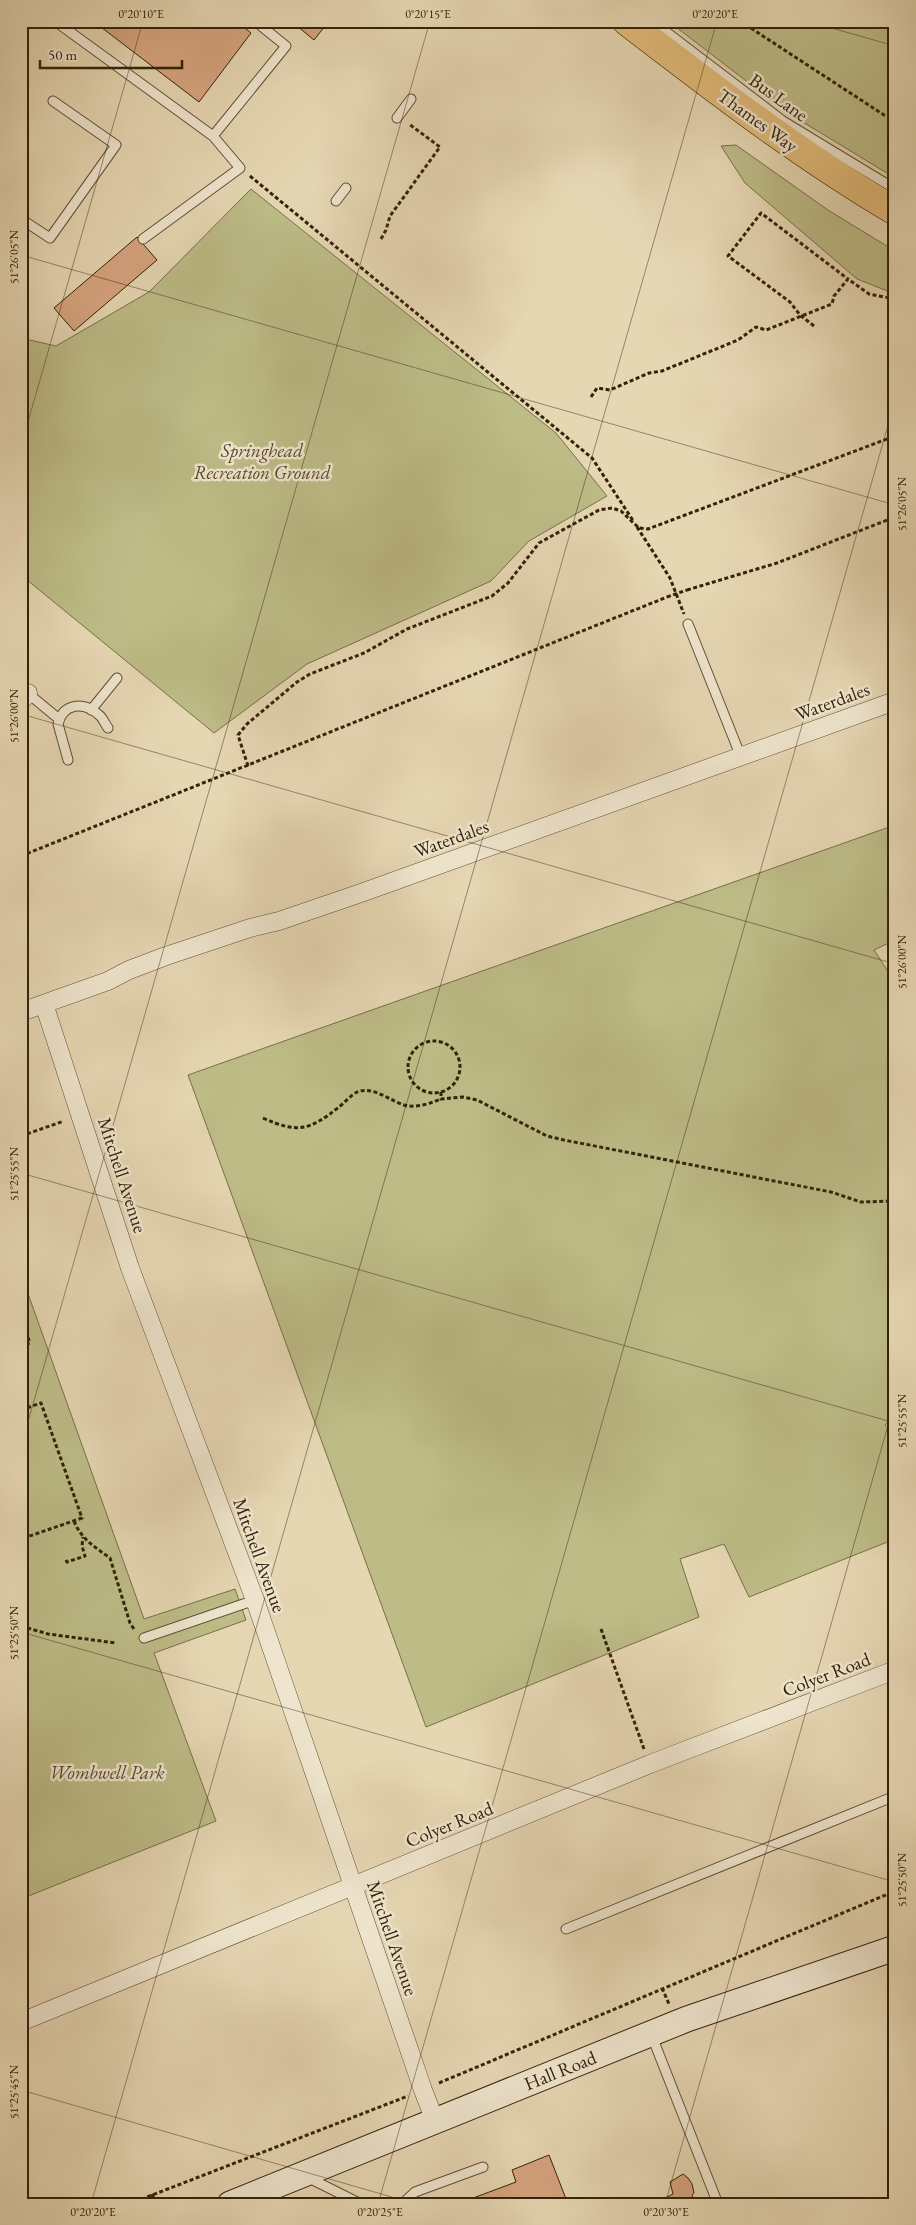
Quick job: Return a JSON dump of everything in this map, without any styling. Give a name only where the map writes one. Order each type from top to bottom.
[{"type":"main road","name":"Thames Way","points":[[626,21],[750,116],[848,184],[895,211]]},
{"type":"street","name":"Waterdales","points":[[21,1012],[108,981],[129,970],[166,956],[250,928],[306,912],[895,701]]},
{"type":"street","name":"Mitchell Avenue","points":[[44,1004],[130,1268],[255,1600],[422,2090],[435,2121]]},
{"type":"street","name":"Colyer Road","points":[[21,2022],[650,1764],[894,1674]]},
{"type":"street","name":"Hall Road","points":[[230,2204],[263,2194],[303,2174],[687,2019],[895,1948]]},
{"type":"lane","points":[[55,21],[213,136],[240,168],[143,239]]},
{"type":"lane","points":[[213,136],[286,46],[255,21]]},
{"type":"lane","name":"Bus Lane","points":[[652,21],[783,121],[895,189]]},
{"type":"lane","points":[[398,117],[411,99]]},
{"type":"lane","points":[[21,220],[50,238],[116,145],[53,101]]},
{"type":"lane","points":[[336,200],[346,188]]},
{"type":"lane","points":[[688,624],[741,757]]},
{"type":"lane","points":[[91,710],[117,678]]},
{"type":"lane","points":[[23,694],[60,719]]},
{"type":"lane","points":[[68,760],[58,725],[65,711],[74,705],[91,710],[99,714],[108,728]]},
{"type":"lane","points":[[144,1638],[255,1600]]},
{"type":"lane","points":[[566,1929],[895,1796]]},
{"type":"lane","points":[[651,2034],[718,2204]]},
{"type":"lane","points":[[402,2204],[415,2192],[483,2167]]},
{"type":"lane","points":[[303,2174],[361,2204]]},
{"type":"path","points":[[740,21],[884,115],[895,119]]},
{"type":"path","points":[[380,239],[386,230],[390,216],[440,147],[398,117]]},
{"type":"path","points":[[240,168],[592,458],[670,578],[688,624]]},
{"type":"path","points":[[814,326],[802,317],[792,304],[728,256],[761,213],[869,294],[895,299]]},
{"type":"path","points":[[591,397],[597,388],[610,390],[649,373],[662,371],[738,340],[755,328],[766,330],[832,304],[834,296],[848,278]]},
{"type":"path","points":[[248,766],[238,735],[247,724],[297,682],[310,674],[364,653],[407,629],[492,596],[508,583],[539,543],[599,510],[612,508],[622,511],[636,525],[648,529],[895,436]]},
{"type":"path","points":[[21,856],[666,597],[777,563],[895,517]]},
{"type":"path","points":[[434,1041],[450,1046],[459,1059],[458,1076],[455,1083],[441,1092],[433,1093],[418,1088],[408,1075],[407,1066],[412,1051],[426,1042],[434,1041]]},
{"type":"path","points":[[263,1118],[288,1128],[308,1127],[319,1123],[356,1092],[364,1091],[376,1093],[408,1106],[462,1097],[477,1100],[547,1136],[831,1192],[862,1202],[895,1201]]},
{"type":"path","points":[[441,1092],[442,1099]]},
{"type":"path","points":[[21,1136],[81,1115]]},
{"type":"path","points":[[895,1126],[890,1149],[890,1169],[895,1184]]},
{"type":"path","points":[[890,1149],[895,1148]]},
{"type":"path","points":[[21,1319],[30,1343],[21,1346]]},
{"type":"path","points":[[21,1410],[41,1403],[82,1518],[21,1538]]},
{"type":"path","points":[[74,1521],[92,1546],[110,1558],[131,1626],[144,1638]]},
{"type":"path","points":[[66,1560],[67,1562],[85,1556],[82,1546],[84,1537]]},
{"type":"path","points":[[21,1626],[48,1634],[116,1643]]},
{"type":"path","points":[[601,1630],[650,1764]]},
{"type":"path","points":[[129,2204],[422,2090],[895,1891]]},
{"type":"path","points":[[152,2194],[156,2204]]},
{"type":"green space","points":[[668,21],[895,21],[895,178],[788,113]]},
{"type":"green space","points":[[736,145],[828,210],[895,251],[895,294],[857,279],[745,183],[721,146]]},
{"type":"green space","name":"Springhead Recreation Ground","points":[[251,189],[556,433],[607,496],[529,541],[491,581],[307,664],[214,733],[21,575],[21,338],[56,346],[149,292]]},
{"type":"green space","points":[[895,825],[895,940],[874,950],[895,982],[895,1136],[890,1169],[895,1184],[895,1416],[885,1425],[895,1435],[895,1539],[749,1597],[724,1544],[680,1559],[699,1617],[426,1727],[188,1075]]},
{"type":"green space","name":"Wombwell Park","points":[[21,1274],[144,1619],[235,1589],[246,1620],[154,1653],[216,1821],[21,1899]]},
{"type":"building","points":[[93,21],[236,21],[251,33],[199,102]]},
{"type":"building","points":[[291,21],[329,21],[314,40]]},
{"type":"building","points":[[137,237],[157,260],[74,331],[54,308]]},
{"type":"building","points":[[549,2155],[568,2204],[457,2204],[516,2182],[512,2170]]},
{"type":"building","points":[[683,2174],[692,2184],[694,2193],[692,2195],[696,2204],[653,2204],[673,2194],[670,2182]]}]
